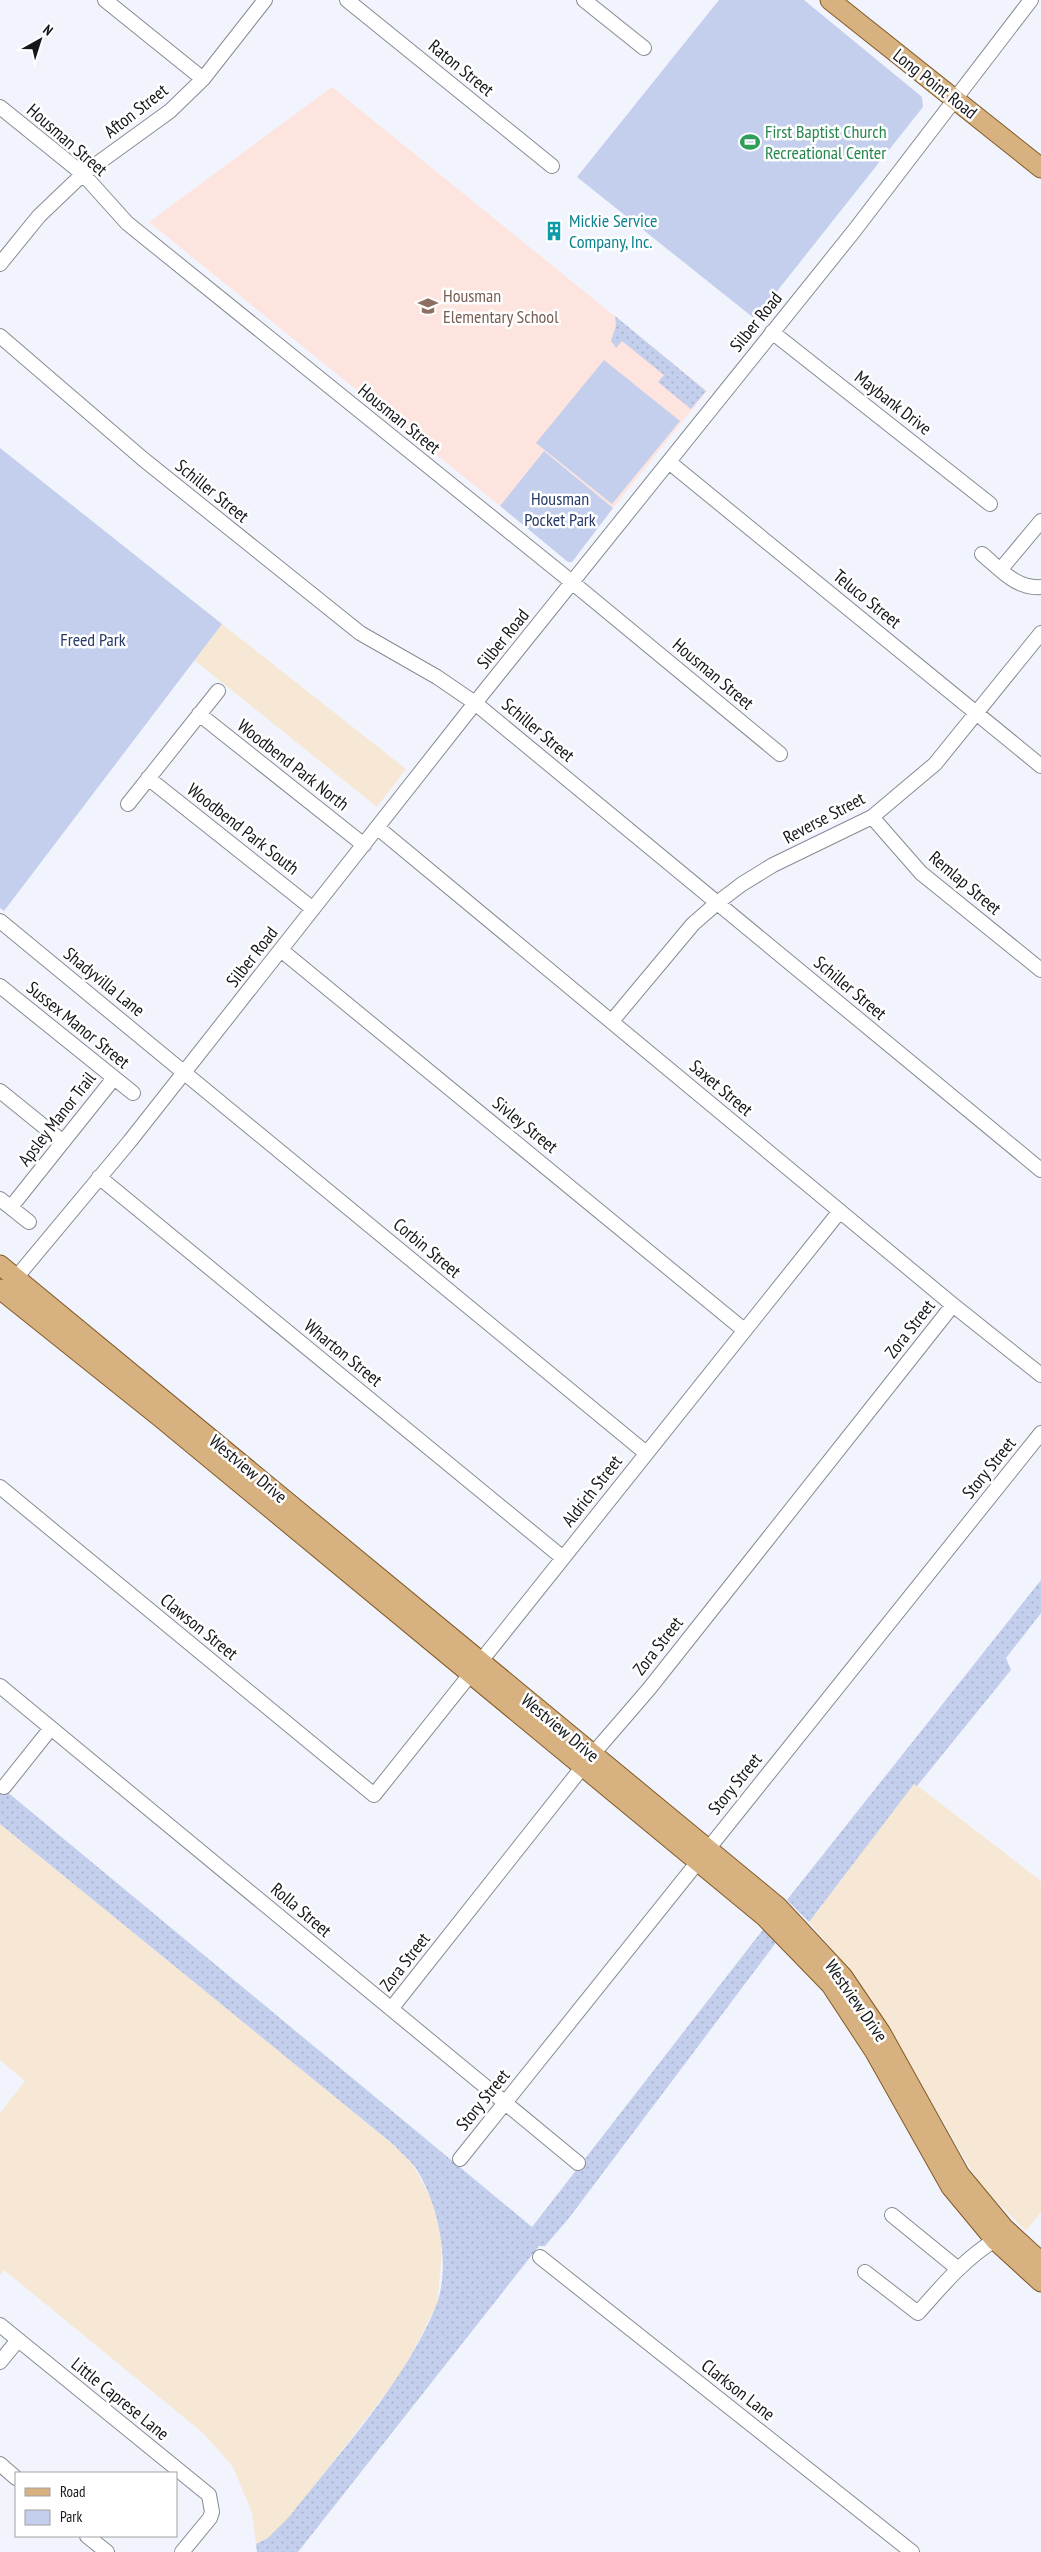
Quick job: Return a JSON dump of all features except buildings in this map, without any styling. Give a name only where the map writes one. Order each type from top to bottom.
[{"type":"main road","name":"Long Point Road","points":[[830,0],[1041,168]]},
{"type":"main road","name":"Westview Drive","points":[[0,1264],[17,1277],[165,1411],[702,1855],[831,1985],[875,2052],[951,2187],[995,2240],[1041,2282]]},
{"type":"main road","name":"Westview Drive","points":[[1,1293],[165,1411]]},
{"type":"main road","name":"Westview Drive","points":[[702,1855],[777,1906],[843,1977],[881,2033],[960,2175],[1004,2228],[1041,2262]]},
{"type":"street","points":[[104,0],[203,78]]},
{"type":"street","name":"Afton Street","points":[[0,264],[39,216],[83,174],[170,111],[203,78],[265,0]]},
{"type":"street","name":"Raton Street","points":[[347,0],[552,166]]},
{"type":"street","points":[[584,0],[644,48]]},
{"type":"street","name":"Silber Road","points":[[1,1293],[17,1277],[185,1071],[475,703],[573,583],[772,332],[1031,0]]},
{"type":"street","name":"Housman Street","points":[[0,107],[83,174],[127,223],[573,583],[780,754]]},
{"type":"street","name":"Maybank Drive","points":[[772,332],[990,504]]},
{"type":"street","name":"Schiller Street","points":[[0,336],[142,459],[360,633],[437,677],[475,703],[1041,1170]]},
{"type":"street","name":"Teluco Street","points":[[669,462],[1041,766]]},
{"type":"street","points":[[1001,569],[1041,521]]},
{"type":"street","points":[[982,554],[1020,584],[1029,588],[1041,587]]},
{"type":"street","name":"Reverse Street","points":[[612,1021],[693,924],[717,902],[773,865],[872,817],[935,764],[1041,632]]},
{"type":"street","points":[[128,804],[218,691]]},
{"type":"street","name":"Woodbend Park North","points":[[199,714],[364,845]]},
{"type":"street","name":"Woodbend Park South","points":[[148,778],[313,909]]},
{"type":"street","name":"Remlap Street","points":[[872,817],[921,872],[1041,970]]},
{"type":"street","name":"Saxet Street","points":[[378,828],[1041,1376]]},
{"type":"street","name":"Shadyvilla Lane","points":[[0,922],[185,1071]]},
{"type":"street","name":"Sivley Street","points":[[281,950],[744,1330]]},
{"type":"street","name":"Sussex Manor Street","points":[[0,986],[133,1093]]},
{"type":"street","name":"Corbin Street","points":[[185,1071],[646,1453]]},
{"type":"street","name":"Apsley Manor Trail","points":[[5,1203],[63,1142],[114,1078]]},
{"type":"street","points":[[0,1091],[63,1142]]},
{"type":"street","name":"Wharton Street","points":[[99,1177],[563,1558]]},
{"type":"street","points":[[5,1203],[30,1222]]},
{"type":"street","name":"Aldrich Street","points":[[374,1795],[840,1211]]},
{"type":"street","name":"Zora Street","points":[[391,2009],[588,1761],[649,1689],[953,1305]]},
{"type":"street","name":"Story Street","points":[[460,2159],[1041,1433]]},
{"type":"street","name":"Clawson Street","points":[[0,1487],[374,1795]]},
{"type":"street","name":"Rolla Street","points":[[0,1686],[578,2164]]},
{"type":"street","points":[[4,1787],[51,1728]]},
{"type":"street","points":[[892,2215],[957,2268]]},
{"type":"street","points":[[865,2272],[918,2313],[957,2268],[977,2251],[995,2240]]},
{"type":"street","name":"Clarkson Lane","points":[[540,2257],[912,2552]]},
{"type":"street","name":"Little Caprese Lane","points":[[0,2325],[209,2495],[212,2504],[210,2518],[182,2552]]},
{"type":"street","points":[[0,2362],[18,2340]]},
{"type":"street","points":[[0,2464],[15,2477]]},
{"type":"street","points":[[88,2537],[107,2552]]},
{"type":"shaded area","name":"Housman Elementary School","points":[[332,87],[707,391],[613,508],[544,451],[500,506],[149,222]]},
{"type":"shaded area","points":[[222,624],[406,769],[377,807],[194,660]]},
{"type":"shaded area","points":[[914,1783],[1041,1881],[1041,2212],[1026,2231],[980,2185],[890,2031],[853,1974],[809,1922]]},
{"type":"shaded area","points":[[0,1824],[394,2145],[413,2165],[432,2201],[440,2232],[442,2254],[437,2304],[402,2373],[289,2518],[268,2538],[256,2544],[252,2513],[233,2467],[203,2433],[4,2270],[0,2275],[0,2113],[25,2081],[0,2060]]},
{"type":"green space","name":"First Baptist Church Recreational Center","points":[[719,0],[804,0],[922,97],[923,107],[755,319],[577,177]]},
{"type":"green space","points":[[615,316],[706,391],[691,409],[658,382],[664,375],[622,341],[616,348],[611,340],[616,326]]},
{"type":"green space","points":[[604,360],[680,421],[612,504],[536,443]]},
{"type":"green space","name":"Freed Park","points":[[0,448],[222,624],[4,911],[0,908]]},
{"type":"green space","name":"Housman Pocket Park","points":[[544,451],[613,508],[572,562],[568,562],[500,506]]},
{"type":"green space","points":[[1041,1580],[1041,1613],[1006,1658],[1011,1670],[917,1786],[914,1784],[809,1922],[787,1900]]},
{"type":"green space","points":[[0,1786],[532,2227],[765,1927],[778,1940],[569,2218],[545,2246],[539,2246],[298,2552],[257,2552],[256,2544],[268,2538],[289,2517],[370,2416],[407,2362],[436,2306],[441,2290],[443,2272],[442,2253],[440,2234],[430,2198],[415,2167],[394,2145],[0,1824]]},
{"type":"place","name":"First Baptist Church Recreational Center","points":[[750,142]]},
{"type":"place","name":"Mickie Service Company, Inc.","points":[[554,231]]},
{"type":"place","name":"Housman Elementary School","points":[[428,306]]}]
